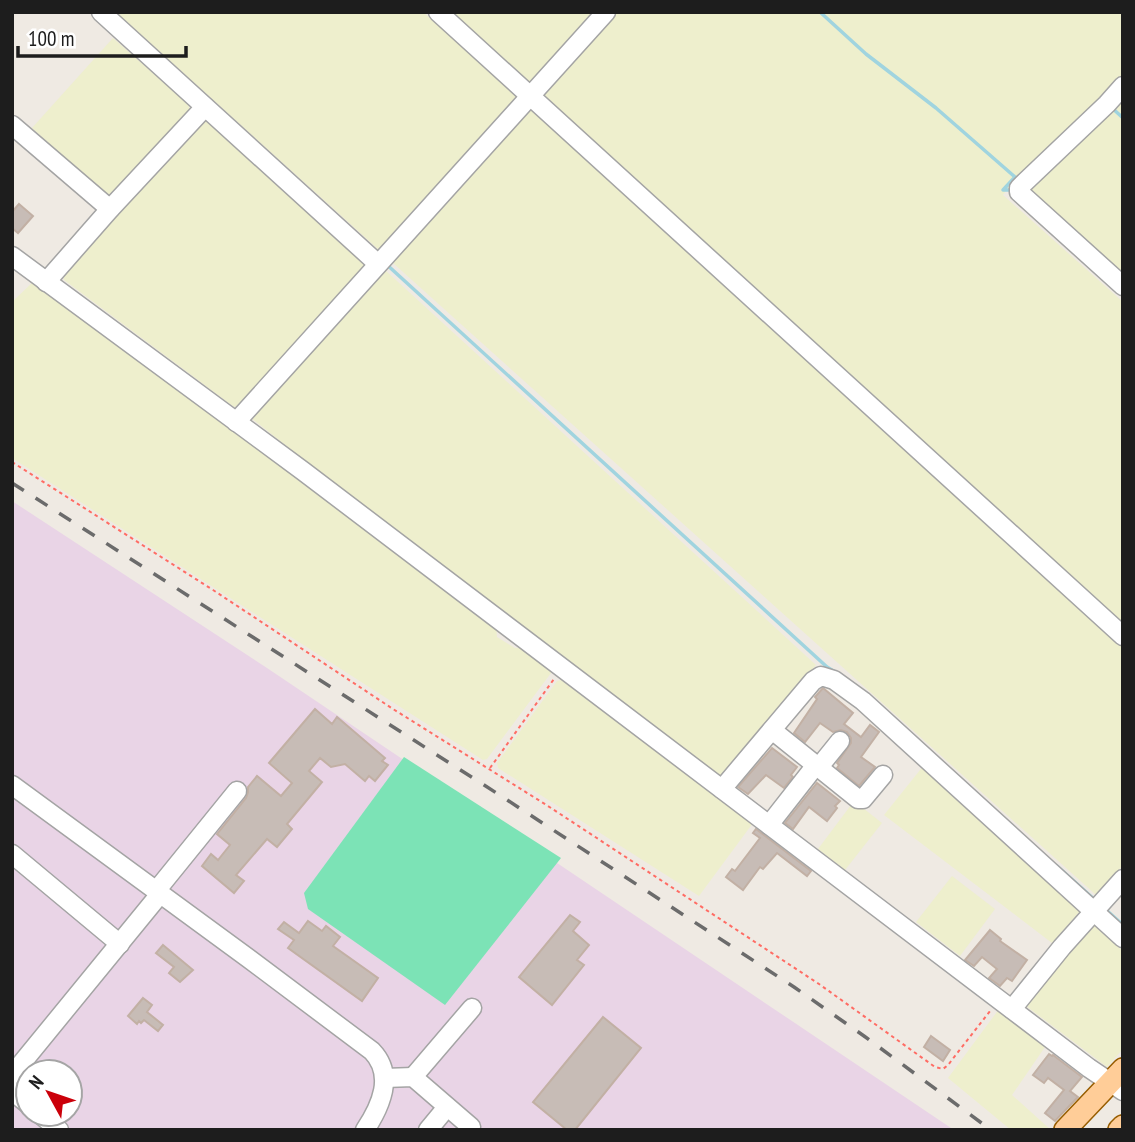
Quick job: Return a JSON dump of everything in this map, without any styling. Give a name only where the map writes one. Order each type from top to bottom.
[{"type":"main road","points":[[1065,1130],[1119,1081]]},
{"type":"main road","points":[[1119,1130],[1123,1126]]},
{"type":"street","points":[[101,12],[377,263]]},
{"type":"street","points":[[438,12],[1123,635]]},
{"type":"street","points":[[236,422],[606,12]]},
{"type":"street","points":[[1123,86],[1019,188],[1019,192],[1123,286]]},
{"type":"street","points":[[46,282],[205,107]]},
{"type":"street","points":[[12,125],[110,209]]},
{"type":"street","points":[[12,256],[236,422],[1005,1004],[1119,1081]]},
{"type":"street","points":[[722,789],[813,681],[821,676],[834,680],[863,701],[1123,938]]},
{"type":"street","points":[[772,730],[859,799],[863,799],[883,775]]},
{"type":"street","points":[[769,825],[840,741]]},
{"type":"street","points":[[12,786],[372,1051],[383,1067],[385,1079],[379,1108],[365,1130]]},
{"type":"street","points":[[12,1075],[120,944],[237,791]]},
{"type":"street","points":[[12,854],[120,944]]},
{"type":"street","points":[[1005,1004],[1043,969],[1123,879]]},
{"type":"street","points":[[385,1079],[412,1077],[472,1008]]},
{"type":"street","points":[[412,1077],[471,1127],[468,1130]]},
{"type":"street","points":[[428,1130],[447,1107]]},
{"type":"path","points":[[12,463],[765,948],[935,1067],[943,1069],[948,1065],[1005,1004]]},
{"type":"path","points":[[489,769],[562,668]]},
{"type":"shaded area","points":[[12,501],[267,668],[954,1130],[12,1130]]},
{"type":"green space","points":[[116,12],[423,12],[518,97],[379,250]]},
{"type":"green space","points":[[451,12],[597,12],[531,86]]},
{"type":"green space","points":[[615,12],[1123,12],[1123,79],[1013,182],[1003,195],[1123,302],[1123,625],[543,94]]},
{"type":"green space","points":[[113,38],[188,104],[190,110],[114,194],[104,194],[32,128]]},
{"type":"green space","points":[[1123,97],[1123,276],[1029,191]]},
{"type":"green space","points":[[530,107],[1123,648],[1123,865],[1096,895],[393,263],[393,255]]},
{"type":"green space","points":[[208,119],[365,262],[366,267],[242,405],[234,407],[64,280],[63,275],[203,120]]},
{"type":"green space","points":[[385,270],[816,665],[720,778],[409,543],[251,418],[379,271]]},
{"type":"green space","points":[[35,280],[496,624],[497,637],[515,648],[525,647],[554,669],[487,759],[483,760],[12,458],[12,302]]},
{"type":"green space","points":[[561,680],[753,823],[699,896],[498,768],[497,763],[557,681]]},
{"type":"green space","points":[[404,757],[561,858],[445,1005],[308,909],[304,893]]},
{"type":"green space","points":[[924,765],[1082,909],[1052,943],[884,815]]},
{"type":"green space","points":[[854,801],[882,823],[845,870],[818,849]]},
{"type":"green space","points":[[952,876],[995,909],[960,956],[916,922]]},
{"type":"green space","points":[[1090,922],[1123,951],[1123,1049],[1107,1067],[1022,1003]]},
{"type":"green space","points":[[999,1009],[1047,1044],[1012,1095],[1051,1130],[1011,1130],[948,1078]]},
{"type":"building","points":[[19,204],[33,216],[18,233],[12,228],[12,212]]},
{"type":"building","points":[[823,688],[853,713],[844,724],[861,737],[870,725],[879,732],[861,757],[875,767],[859,786],[837,768],[837,763],[851,743],[847,732],[833,732],[820,723],[805,742],[794,733]]},
{"type":"building","points":[[315,709],[332,724],[337,717],[385,758],[382,761],[388,765],[375,781],[369,776],[365,781],[345,764],[331,767],[320,758],[309,771],[322,782],[287,824],[292,829],[277,847],[267,839],[236,875],[244,881],[234,893],[202,866],[211,854],[218,860],[230,845],[217,834],[246,798],[248,787],[257,776],[281,796],[292,783],[269,763]]},
{"type":"building","points":[[772,748],[797,767],[791,775],[793,777],[784,788],[766,775],[748,794],[738,787]]},
{"type":"building","points":[[817,783],[840,801],[835,806],[837,808],[827,821],[809,807],[793,829],[785,823]]},
{"type":"building","points":[[756,829],[811,871],[807,876],[777,853],[763,869],[760,867],[743,890],[726,877],[732,869],[735,871],[760,838],[753,833]]},
{"type":"building","points":[[570,915],[580,922],[573,931],[589,945],[577,960],[584,965],[552,1005],[519,977]]},
{"type":"building","points":[[308,921],[322,931],[326,926],[340,937],[333,946],[378,978],[362,1001],[288,948],[294,940],[278,929],[284,922],[299,933]]},
{"type":"building","points":[[990,930],[1000,941],[1027,960],[1012,981],[1007,978],[1000,986],[989,978],[997,969],[982,957],[974,966],[965,960]]},
{"type":"building","points":[[163,945],[193,970],[180,982],[169,973],[174,967],[156,953]]},
{"type":"building","points":[[143,998],[152,1005],[147,1012],[163,1025],[158,1031],[144,1020],[137,1024],[128,1016]]},
{"type":"building","points":[[603,1017],[641,1048],[575,1130],[567,1130],[533,1102]]},
{"type":"building","points":[[931,1036],[950,1050],[943,1061],[924,1047]]},
{"type":"building","points":[[1049,1054],[1082,1077],[1070,1091],[1078,1097],[1055,1121],[1045,1113],[1064,1090],[1048,1078],[1044,1083],[1033,1075]]},
{"type":"waterway","points":[[820,12],[866,54],[936,108],[1015,177],[1003,190],[1015,190]]},
{"type":"waterway","points":[[1111,107],[1123,118]]},
{"type":"waterway","points":[[385,263],[835,672]]},
{"type":"waterway","points":[[1057,866],[1095,900]]},
{"type":"waterway","points":[[1104,908],[1123,925]]},
{"type":"railway","points":[[12,483],[794,987],[991,1130]]}]
